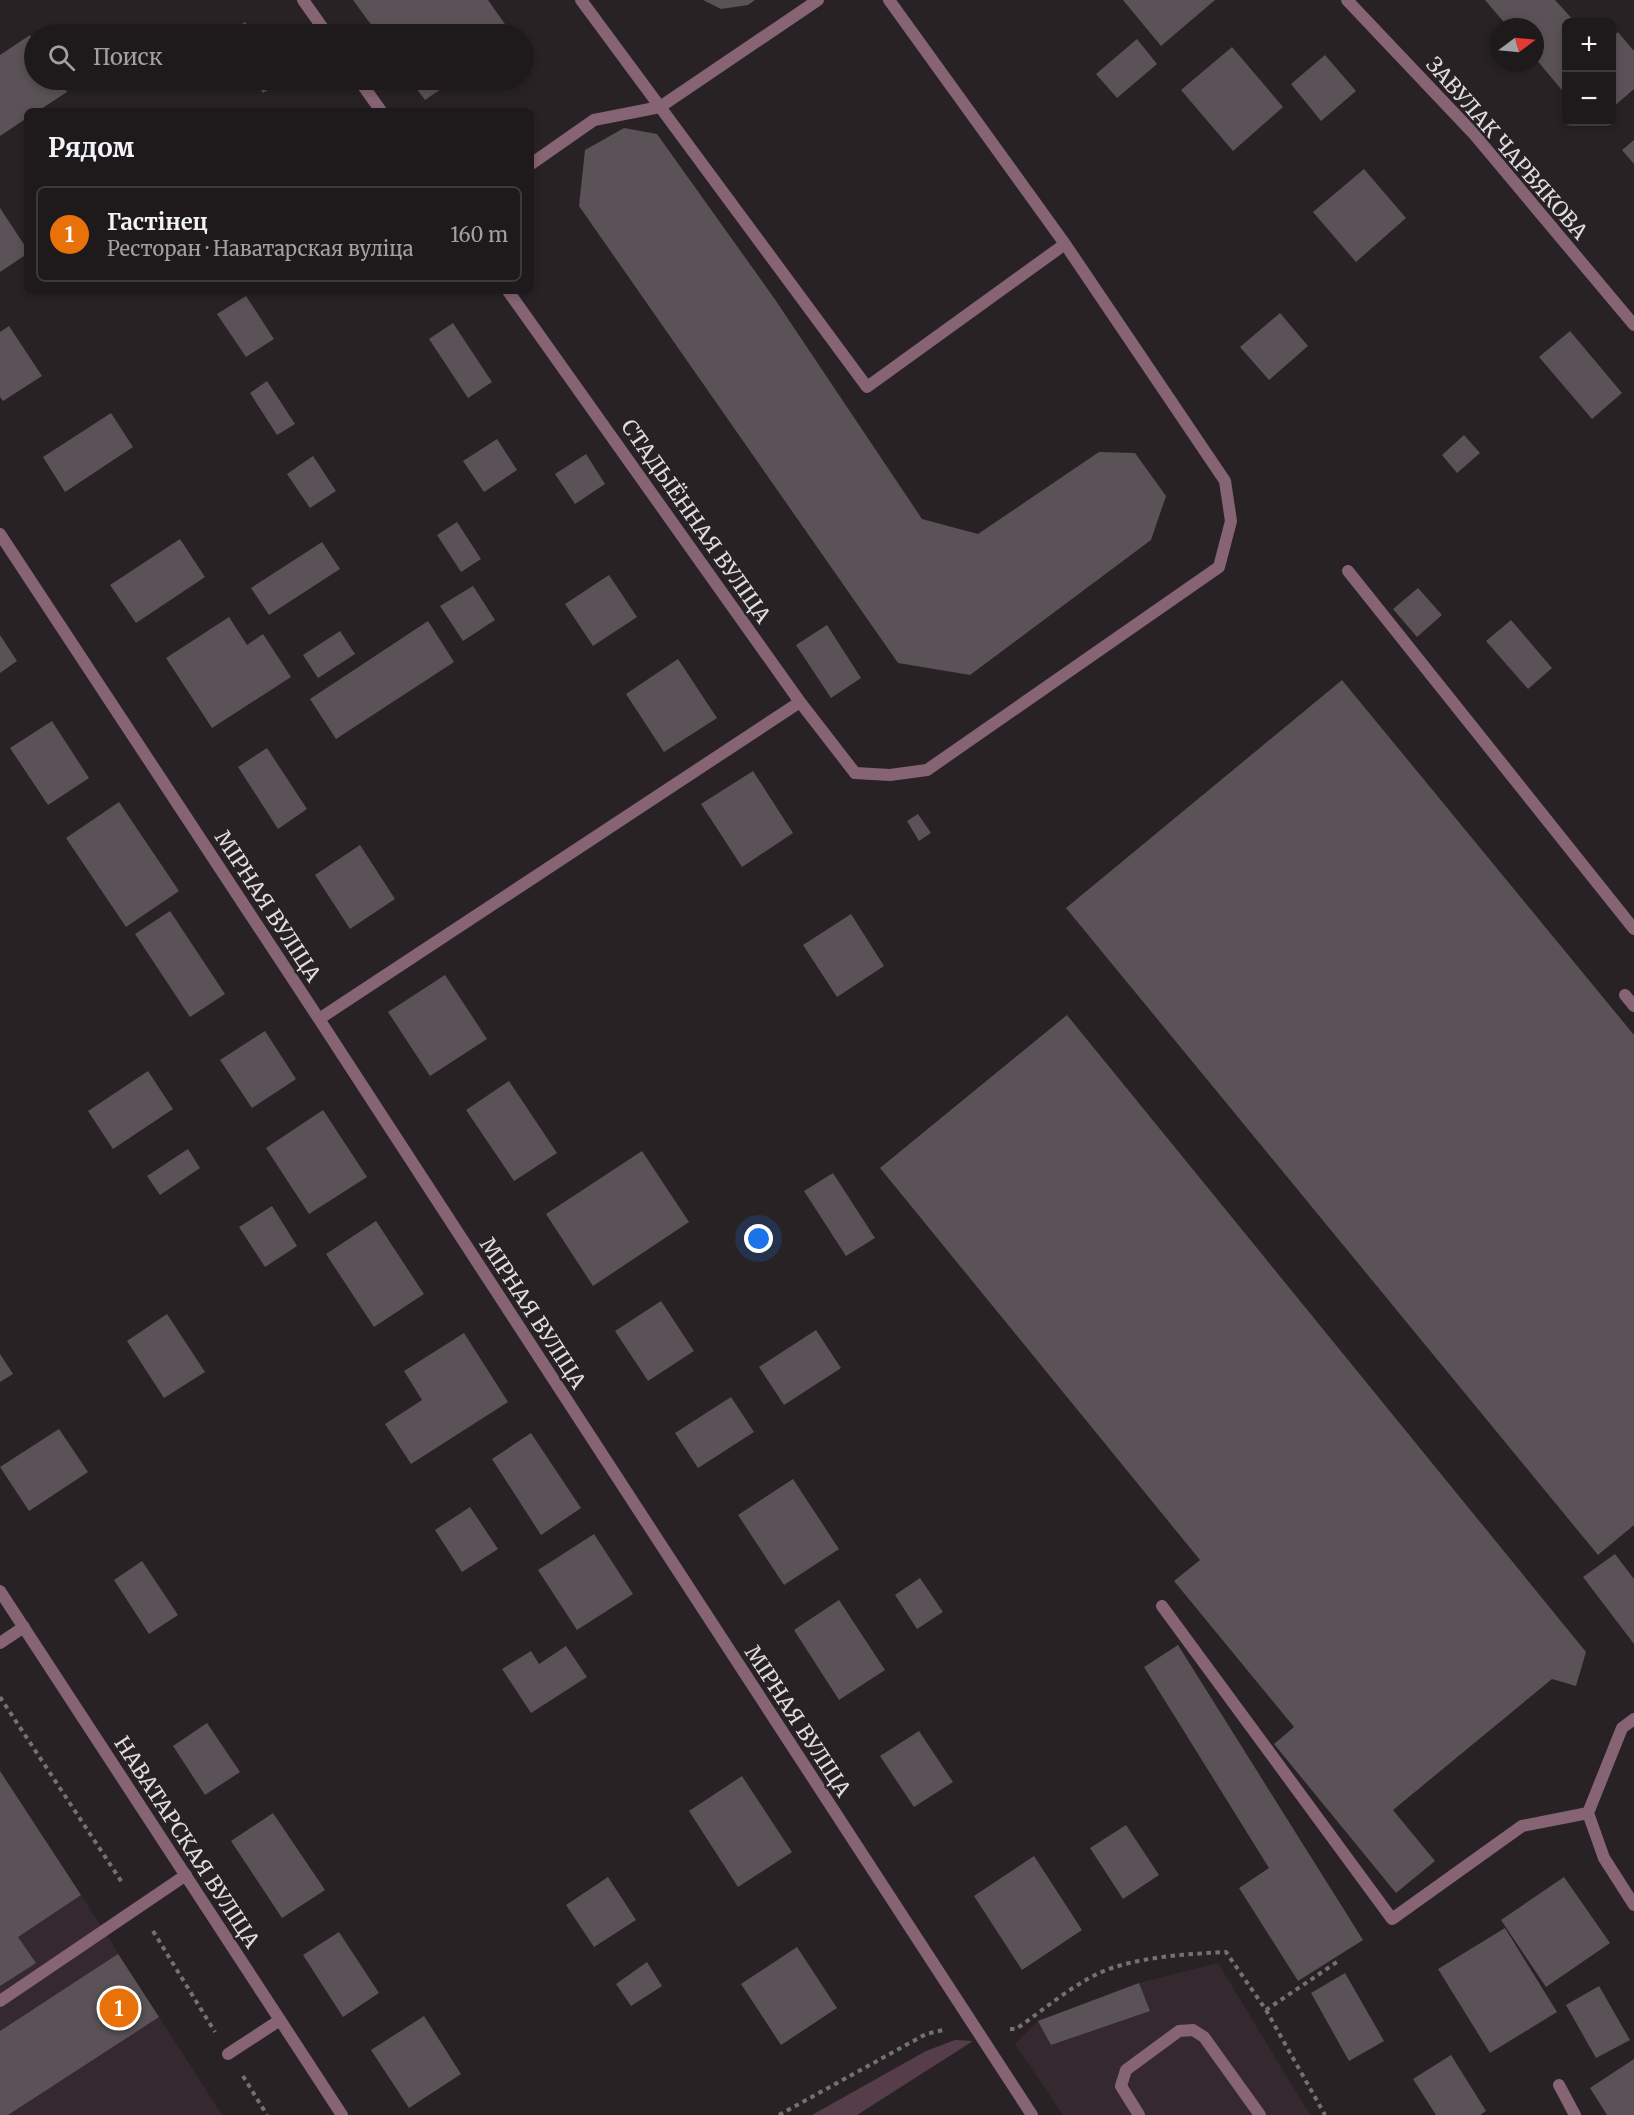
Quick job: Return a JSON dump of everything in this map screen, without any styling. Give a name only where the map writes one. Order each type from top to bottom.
[{"type":"street","points":[[303,0],[320,24]]},
{"type":"street","points":[[581,0],[867,387],[1065,244],[889,0]]},
{"type":"street","points":[[534,162],[594,120],[660,107],[818,0]]},
{"type":"street","name":"ЗАВУЛАК ЧАРВЯКОВА","points":[[1347,0],[1473,133],[1634,326]]},
{"type":"street","points":[[366,90],[379,108]]},
{"type":"street","name":"СТАДЫЁННАЯ ВУЛІЦА","points":[[510,294],[800,702],[855,772],[890,775],[927,770],[1219,567],[1231,521],[1225,481],[1065,244]]},
{"type":"street","name":"МІРНАЯ ВУЛІЦА","points":[[0,534],[319,1018],[1032,2115]]},
{"type":"street","points":[[1348,571],[1634,929]]},
{"type":"street","points":[[319,1018],[800,702]]},
{"type":"street","points":[[1625,995],[1634,1006]]},
{"type":"street","name":"НАВАТАРСКАЯ ВУЛІЦА","points":[[0,1590],[342,2115]]},
{"type":"street","points":[[1162,1606],[1392,1919],[1522,1826],[1588,1813]]},
{"type":"street","points":[[0,1643],[24,1627]]},
{"type":"street","points":[[1634,1719],[1622,1728],[1588,1813],[1604,1858],[1634,1905]]},
{"type":"street","points":[[0,2001],[186,1875]]},
{"type":"street","points":[[228,2054],[280,2020]]},
{"type":"street","points":[[1139,2115],[1121,2086],[1126,2070],[1179,2031],[1193,2030],[1204,2037],[1260,2115]]},
{"type":"street","points":[[1559,2085],[1575,2115]]},
{"type":"path","points":[[780,2115],[926,2034],[971,2024],[1016,2029],[1072,1990],[1113,1967],[1179,1955],[1226,1952],[1266,2010],[1325,2115]]},
{"type":"path","points":[[1266,2010],[1336,1962]]},
{"type":"shaded area","points":[[0,1771],[81,1895],[222,2115],[0,2115]]},
{"type":"shaded area","points":[[1218,1963],[1310,2115],[1063,2115],[1015,2044],[1038,2021],[1139,1983]]},
{"type":"shaded area","points":[[955,2040],[973,2041],[857,2115],[812,2115],[926,2051]]},
{"type":"building","points":[[353,0],[488,0],[505,24],[371,24]]},
{"type":"building","points":[[703,0],[755,0],[748,5],[721,9]]},
{"type":"building","points":[[1123,0],[1215,0],[1161,46]]},
{"type":"building","points":[[1485,0],[1555,0],[1571,18],[1562,18],[1562,90],[1544,69],[1544,18],[1500,18]]},
{"type":"building","points":[[1618,32],[1634,51],[1634,89],[1616,105],[1616,72],[1616,34]]},
{"type":"building","points":[[24,39],[24,90],[66,90],[67,92],[43,108],[24,108],[24,120],[0,136],[0,55]]},
{"type":"building","points":[[1137,39],[1157,64],[1117,98],[1096,74]]},
{"type":"building","points":[[1232,47],[1283,107],[1233,151],[1181,90]]},
{"type":"building","points":[[1325,55],[1356,91],[1321,121],[1291,84]]},
{"type":"building","points":[[418,90],[440,90],[425,100]]},
{"type":"building","points":[[624,128],[657,134],[774,298],[922,519],[978,534],[1099,452],[1135,453],[1166,496],[1151,540],[970,675],[898,663],[579,206],[585,150]]},
{"type":"building","points":[[1634,140],[1634,164],[1622,150]]},
{"type":"building","points":[[1364,169],[1406,218],[1356,262],[1313,212]]},
{"type":"building","points":[[0,208],[24,244],[24,256],[0,272]]},
{"type":"building","points":[[246,296],[274,339],[246,357],[217,314]]},
{"type":"building","points":[[1280,313],[1308,346],[1269,380],[1240,347]]},
{"type":"building","points":[[453,323],[492,382],[468,398],[429,339]]},
{"type":"building","points":[[9,326],[42,376],[3,401],[0,397],[0,332]]},
{"type":"building","points":[[1570,331],[1622,393],[1592,419],[1539,357]]},
{"type":"building","points":[[267,381],[295,424],[277,435],[250,393]]},
{"type":"building","points":[[111,413],[133,447],[65,492],[43,457]]},
{"type":"building","points":[[1464,435],[1480,453],[1457,473],[1442,455]]},
{"type":"building","points":[[497,439],[517,470],[484,492],[463,461]]},
{"type":"building","points":[[586,454],[605,484],[575,504],[555,474]]},
{"type":"building","points":[[313,456],[336,491],[310,508],[287,474]]},
{"type":"building","points":[[457,522],[481,559],[461,572],[437,535]]},
{"type":"building","points":[[180,539],[205,577],[136,623],[110,585]]},
{"type":"building","points":[[322,542],[340,569],[269,615],[251,588]]},
{"type":"building","points":[[609,575],[637,617],[593,646],[565,604]]},
{"type":"building","points":[[473,586],[495,620],[463,641],[440,606]]},
{"type":"building","points":[[1418,588],[1442,615],[1417,637],[1393,609]]},
{"type":"building","points":[[229,617],[247,645],[263,634],[291,677],[212,728],[166,658]]},
{"type":"building","points":[[1511,620],[1552,668],[1528,689],[1486,641]]},
{"type":"building","points":[[428,621],[454,662],[336,739],[310,699]]},
{"type":"building","points":[[827,625],[861,678],[831,698],[796,645]]},
{"type":"building","points":[[340,631],[355,654],[318,678],[303,655]]},
{"type":"building","points":[[0,635],[17,661],[0,673]]},
{"type":"building","points":[[678,659],[717,718],[664,752],[626,694]]},
{"type":"building","points":[[1342,680],[1634,1035],[1634,1525],[1598,1555],[1066,908]]},
{"type":"building","points":[[52,721],[89,778],[48,805],[10,748]]},
{"type":"building","points":[[267,748],[307,809],[278,829],[238,767]]},
{"type":"building","points":[[753,771],[793,833],[742,867],[701,804]]},
{"type":"building","points":[[119,802],[179,891],[126,927],[66,838]]},
{"type":"building","points":[[918,814],[931,833],[919,841],[907,821]]},
{"type":"building","points":[[360,845],[395,899],[350,929],[315,875]]},
{"type":"building","points":[[170,911],[225,994],[190,1017],[135,934]]},
{"type":"building","points":[[851,914],[884,966],[837,997],[803,945]]},
{"type":"building","points":[[445,975],[487,1039],[430,1076],[388,1012]]},
{"type":"building","points":[[1067,1015],[1586,1652],[1576,1686],[1552,1679],[1393,1810],[1435,1861],[1396,1893],[1274,1744],[1294,1727],[1174,1581],[1200,1560],[880,1168]]},
{"type":"building","points":[[265,1031],[296,1079],[252,1108],[220,1060]]},
{"type":"building","points":[[148,1071],[173,1109],[113,1149],[88,1111]]},
{"type":"building","points":[[509,1081],[557,1153],[514,1181],[466,1110]]},
{"type":"building","points":[[323,1110],[367,1177],[309,1214],[266,1148]]},
{"type":"building","points":[[188,1149],[200,1168],[160,1195],[147,1176]]},
{"type":"building","points":[[642,1151],[689,1222],[593,1286],[546,1214]]},
{"type":"building","points":[[833,1173],[875,1238],[846,1256],[804,1191]]},
{"type":"building","points":[[272,1206],[297,1246],[265,1267],[239,1227]]},
{"type":"building","points":[[376,1221],[424,1294],[374,1327],[326,1254]]},
{"type":"building","points":[[661,1301],[694,1351],[648,1381],[615,1331]]},
{"type":"building","points":[[167,1314],[205,1372],[164,1398],[127,1341]]},
{"type":"building","points":[[816,1330],[841,1368],[784,1405],[759,1367]]},
{"type":"building","points":[[464,1333],[508,1402],[411,1464],[385,1424],[422,1400],[404,1371]]},
{"type":"building","points":[[0,1354],[13,1374],[0,1382]]},
{"type":"building","points":[[731,1397],[754,1432],[698,1468],[675,1433]]},
{"type":"building","points":[[59,1429],[88,1472],[29,1511],[0,1467]]},
{"type":"building","points":[[531,1433],[581,1508],[541,1535],[492,1459]]},
{"type":"building","points":[[793,1479],[839,1549],[784,1585],[738,1515]]},
{"type":"building","points":[[470,1507],[498,1549],[462,1572],[435,1530]]},
{"type":"building","points":[[594,1534],[633,1594],[577,1630],[538,1570]]},
{"type":"building","points":[[1615,1554],[1634,1579],[1634,1644],[1583,1577]]},
{"type":"building","points":[[142,1561],[178,1615],[149,1634],[114,1580]]},
{"type":"building","points":[[920,1578],[943,1612],[917,1629],[895,1595]]},
{"type":"building","points":[[839,1600],[885,1670],[839,1700],[794,1630]]},
{"type":"building","points":[[1178,1645],[1363,1940],[1298,1981],[1239,1888],[1269,1868],[1144,1667]]},
{"type":"building","points":[[566,1646],[587,1677],[531,1713],[502,1669],[531,1651],[539,1664]]},
{"type":"building","points":[[207,1723],[240,1772],[205,1795],[173,1746]]},
{"type":"building","points":[[919,1731],[953,1782],[914,1807],[880,1756]]},
{"type":"building","points":[[0,1771],[81,1895],[18,1937],[36,1963],[0,1986]]},
{"type":"building","points":[[742,1776],[792,1852],[738,1887],[689,1811]]},
{"type":"building","points":[[273,1813],[325,1890],[282,1918],[231,1841]]},
{"type":"building","points":[[1126,1825],[1159,1875],[1123,1899],[1090,1848]]},
{"type":"building","points":[[1034,1856],[1082,1930],[1022,1970],[974,1896]]},
{"type":"building","points":[[608,1877],[636,1920],[594,1947],[566,1905]]},
{"type":"building","points":[[1564,1877],[1610,1943],[1546,1987],[1501,1920]]},
{"type":"building","points":[[1505,1928],[1557,2012],[1490,2053],[1438,1969]]},
{"type":"building","points":[[339,1932],[379,1993],[343,2017],[303,1955]]},
{"type":"building","points":[[797,1947],[837,2008],[781,2045],[741,1984]]},
{"type":"building","points":[[118,1954],[159,2017],[8,2115],[0,2115],[0,2031]]},
{"type":"building","points":[[647,1962],[662,1986],[631,2006],[616,1984]]},
{"type":"building","points":[[1345,1973],[1384,2041],[1349,2061],[1311,1993]]},
{"type":"building","points":[[1139,1983],[1150,2011],[1051,2045],[1038,2021]]},
{"type":"building","points":[[1599,1986],[1630,2040],[1596,2058],[1566,2005]]},
{"type":"building","points":[[424,2016],[461,2074],[409,2108],[371,2050]]},
{"type":"building","points":[[1451,2055],[1486,2111],[1480,2115],[1436,2115],[1413,2079]]},
{"type":"building","points":[[1634,2059],[1634,2115],[1607,2115],[1590,2088]]},
{"type":"place","name":"Гастiнец","points":[[119,2008]]}]
